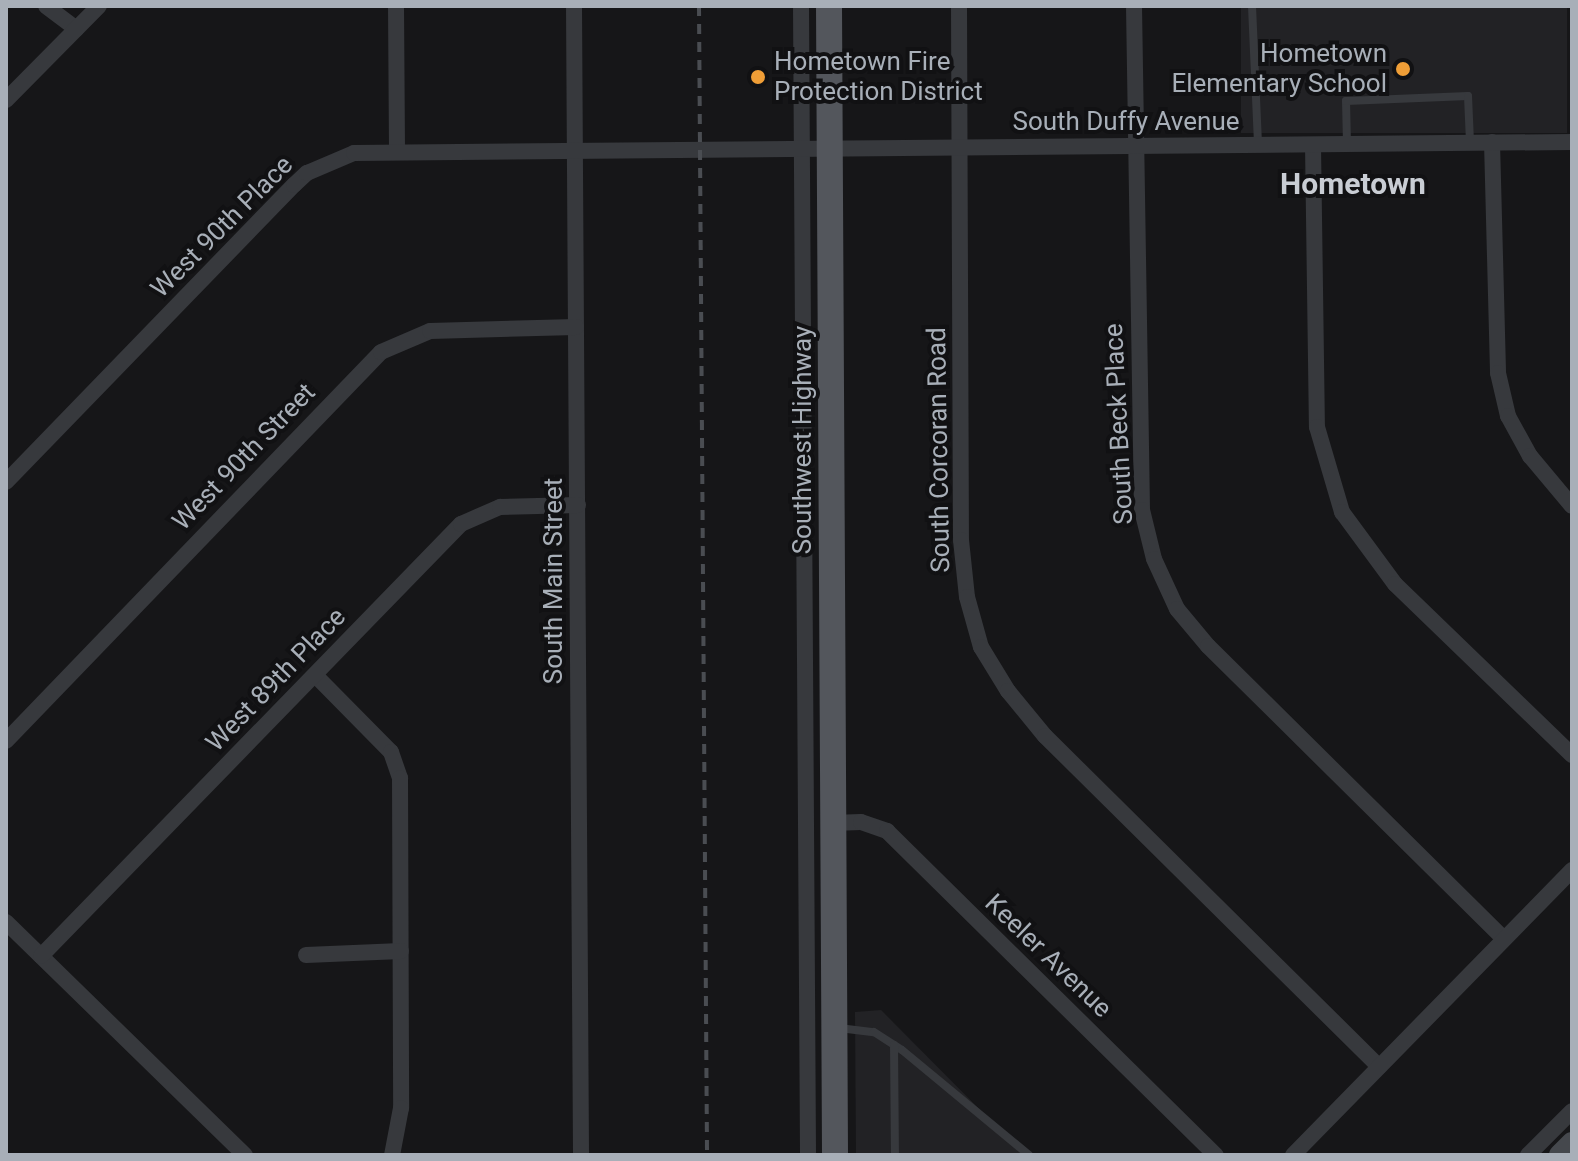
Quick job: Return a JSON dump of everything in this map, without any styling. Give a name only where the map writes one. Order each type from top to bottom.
[{"type":"main road","name":"Southwest Highway","points":[[829,6],[832,823],[820,874],[834,1028],[835,1155]]},
{"type":"main road","points":[[1560,1155],[1572,1143]]},
{"type":"street","points":[[46,6],[76,29]]},
{"type":"street","points":[[6,100],[99,6]]},
{"type":"street","points":[[396,6],[397,151]]},
{"type":"street","name":"South Main Street","points":[[574,6],[581,1155]]},
{"type":"street","name":"Southwest Highway","points":[[801,6],[801,149],[820,874],[808,1155]]},
{"type":"street","name":"South Corcoran Road","points":[[959,6],[961,540],[967,597],[981,647],[1008,691],[1045,736],[1379,1067]]},
{"type":"street","name":"South Beck Place","points":[[1134,6],[1142,510],[1154,559],[1171,597],[1208,646],[1504,939]]},
{"type":"street","points":[[1492,142],[1498,373],[1508,416],[1530,456],[1572,506]]},
{"type":"street","name":"South Duffy Avenue","points":[[681,150],[1572,142]]},
{"type":"street","points":[[1313,145],[1317,427],[1342,512],[1395,584],[1572,755]]},
{"type":"street","name":"West 90th Place","points":[[6,482],[307,173],[354,153],[681,150]]},
{"type":"street","name":"West 90th Street","points":[[6,741],[381,352],[430,331],[576,327]]},
{"type":"street","name":"West 89th Place","points":[[41,956],[470,518],[500,507],[578,505]]},
{"type":"street","points":[[315,675],[381,740],[397,763],[401,1108],[392,1155]]},
{"type":"street","name":"Keeler Avenue","points":[[832,823],[861,822],[887,831],[1216,1155]]},
{"type":"street","points":[[1293,1155],[1572,870]]},
{"type":"street","points":[[6,922],[245,1155]]},
{"type":"street","points":[[306,955],[401,951]]},
{"type":"street","points":[[1528,1155],[1572,1111]]},
{"type":"lane","points":[[1252,6],[1258,145]]},
{"type":"lane","points":[[1347,145],[1346,101],[1468,96],[1470,142]]},
{"type":"lane","points":[[834,1028],[874,1032],[894,1045],[1029,1155]]},
{"type":"lane","points":[[894,1045],[895,1155]]},
{"type":"shaded area","name":"Hometown Elementary School","points":[[1241,6],[1567,6],[1567,133],[1241,133]]},
{"type":"shaded area","points":[[881,1010],[1025,1155],[856,1155],[855,1012]]},
{"type":"railway","points":[[699,6],[707,1155]]},
{"type":"place","name":"Hometown Elementary School","points":[[1403,69]]},
{"type":"place","name":"Hometown Fire Protection District","points":[[758,77]]},
{"type":"district","name":"Hometown","points":[[1353,184]]}]
